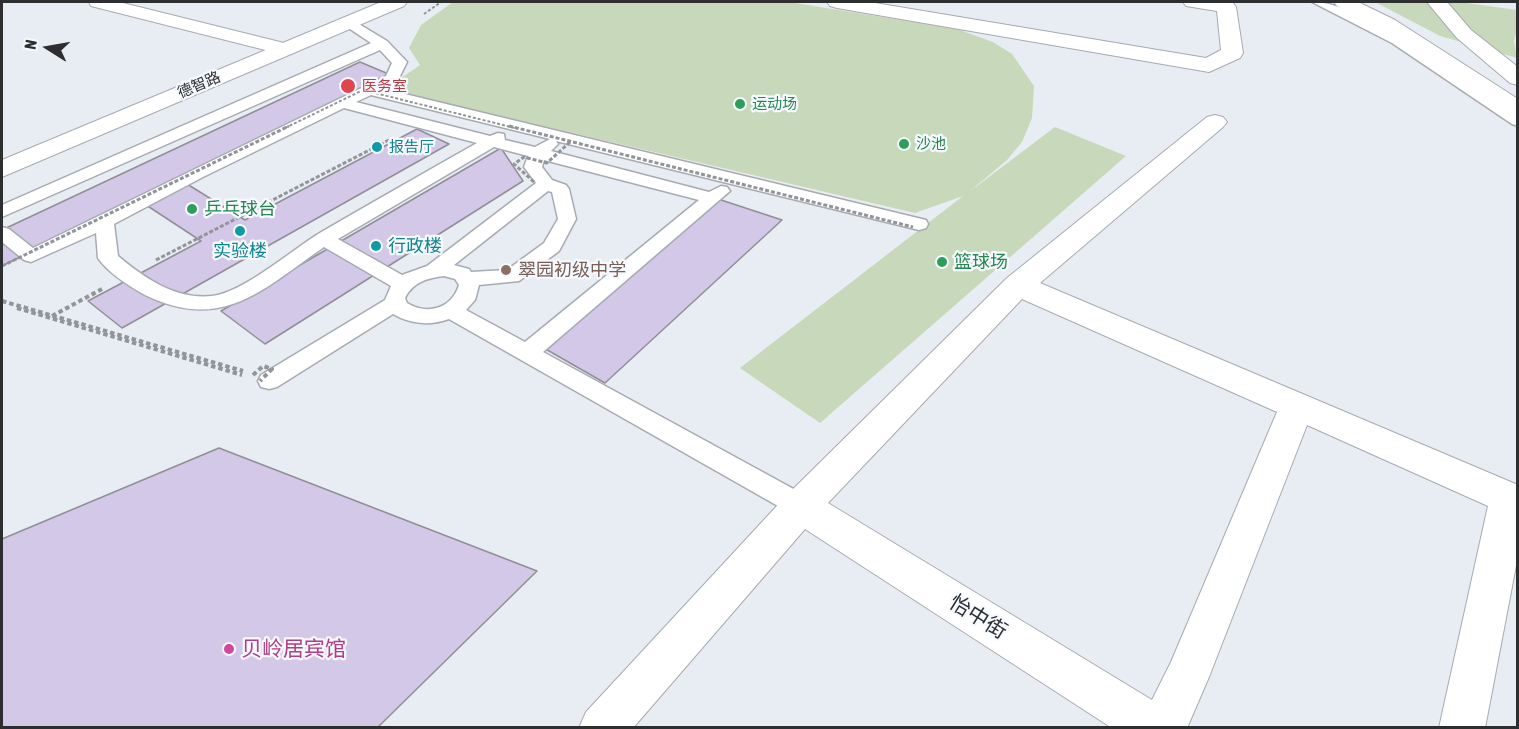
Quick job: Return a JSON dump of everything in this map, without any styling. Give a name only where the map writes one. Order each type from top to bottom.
[{"type":"main road","points":[[98,2],[285,49]]},
{"type":"main road","name":"德智路","points":[[2,169],[397,2]]},
{"type":"main road","points":[[837,2],[1209,65],[1232,53],[1226,8],[1193,2]]},
{"type":"main road","points":[[1344,2],[1388,24],[1518,110]]},
{"type":"main road","points":[[1437,2],[1464,33],[1518,78]]},
{"type":"main road","points":[[602,728],[801,506],[1018,285],[1215,122]]},
{"type":"main road","points":[[1018,285],[1509,498],[1462,728]]},
{"type":"main road","points":[[1163,728],[1187,677],[1297,406]]},
{"type":"main road","name":"怡中街","points":[[801,506],[1155,728]]},
{"type":"lane","points":[[1319,2],[1368,23],[1403,43],[1518,121]]},
{"type":"lane","points":[[2,233],[31,256],[392,79],[400,62],[382,44],[349,22]]},
{"type":"lane","points":[[2,213],[382,44]]},
{"type":"lane","points":[[369,90],[916,225]]},
{"type":"lane","points":[[341,103],[712,198]]},
{"type":"lane","points":[[104,222],[108,258],[127,276],[147,289],[205,304],[233,297],[324,239],[493,142],[513,125]]},
{"type":"lane","points":[[261,378],[399,294],[423,273],[434,270],[454,271],[467,279],[512,276],[552,247],[567,219],[560,189],[540,183],[533,167],[538,153],[565,139]]},
{"type":"lane","points":[[526,353],[735,179]]},
{"type":"lane","points":[[434,270],[540,183]]},
{"type":"lane","points":[[324,239],[399,294]]},
{"type":"lane","points":[[399,294],[399,309],[416,317],[428,317],[451,311],[466,298],[469,291],[467,279]]},
{"type":"lane","points":[[451,311],[801,506]]},
{"type":"path","points":[[2,266],[363,90],[916,225]]},
{"type":"path","points":[[52,316],[445,109]]},
{"type":"path","points":[[540,183],[514,164],[524,157],[547,163],[565,139]]},
{"type":"path","points":[[2,303],[241,370]]},
{"type":"path","points":[[2,303],[260,381],[272,369],[263,366],[261,378]]},
{"type":"green space","name":"运动场","points":[[453,2],[789,2],[957,29],[993,42],[1012,54],[1034,86],[1032,118],[1022,142],[1007,160],[969,192],[1055,127],[1126,156],[820,423],[740,368],[963,196],[915,213],[385,89],[420,65],[409,48],[421,25]]},
{"type":"green space","points":[[1375,2],[1459,2],[1517,10],[1517,30],[1514,41],[1517,58],[1440,36]]},
{"type":"building","points":[[360,62],[391,75],[2,266],[2,230]]},
{"type":"building","name":"实验楼","points":[[417,129],[449,144],[122,328],[88,301],[201,241],[137,199],[179,179],[245,220]]},
{"type":"building","name":"行政楼","points":[[501,148],[523,181],[265,344],[221,311]]},
{"type":"building","points":[[718,199],[782,220],[605,383],[542,347]]},
{"type":"building","name":"贝岭居宾馆","points":[[219,448],[537,571],[377,728],[2,728],[2,539]]},
{"type":"place","name":"医务室","points":[[348,86]]},
{"type":"place","name":"运动场","points":[[740,104]]},
{"type":"place","name":"沙池","points":[[904,144]]},
{"type":"place","name":"报告厅","points":[[377,147]]},
{"type":"place","name":"乒乓球台","points":[[192,209]]},
{"type":"place","name":"实验楼","points":[[240,231]]},
{"type":"place","name":"行政楼","points":[[376,246]]},
{"type":"place","name":"篮球场","points":[[942,262]]},
{"type":"place","name":"翠园初级中学","points":[[506,270]]},
{"type":"place","name":"贝岭居宾馆","points":[[229,649]]}]
